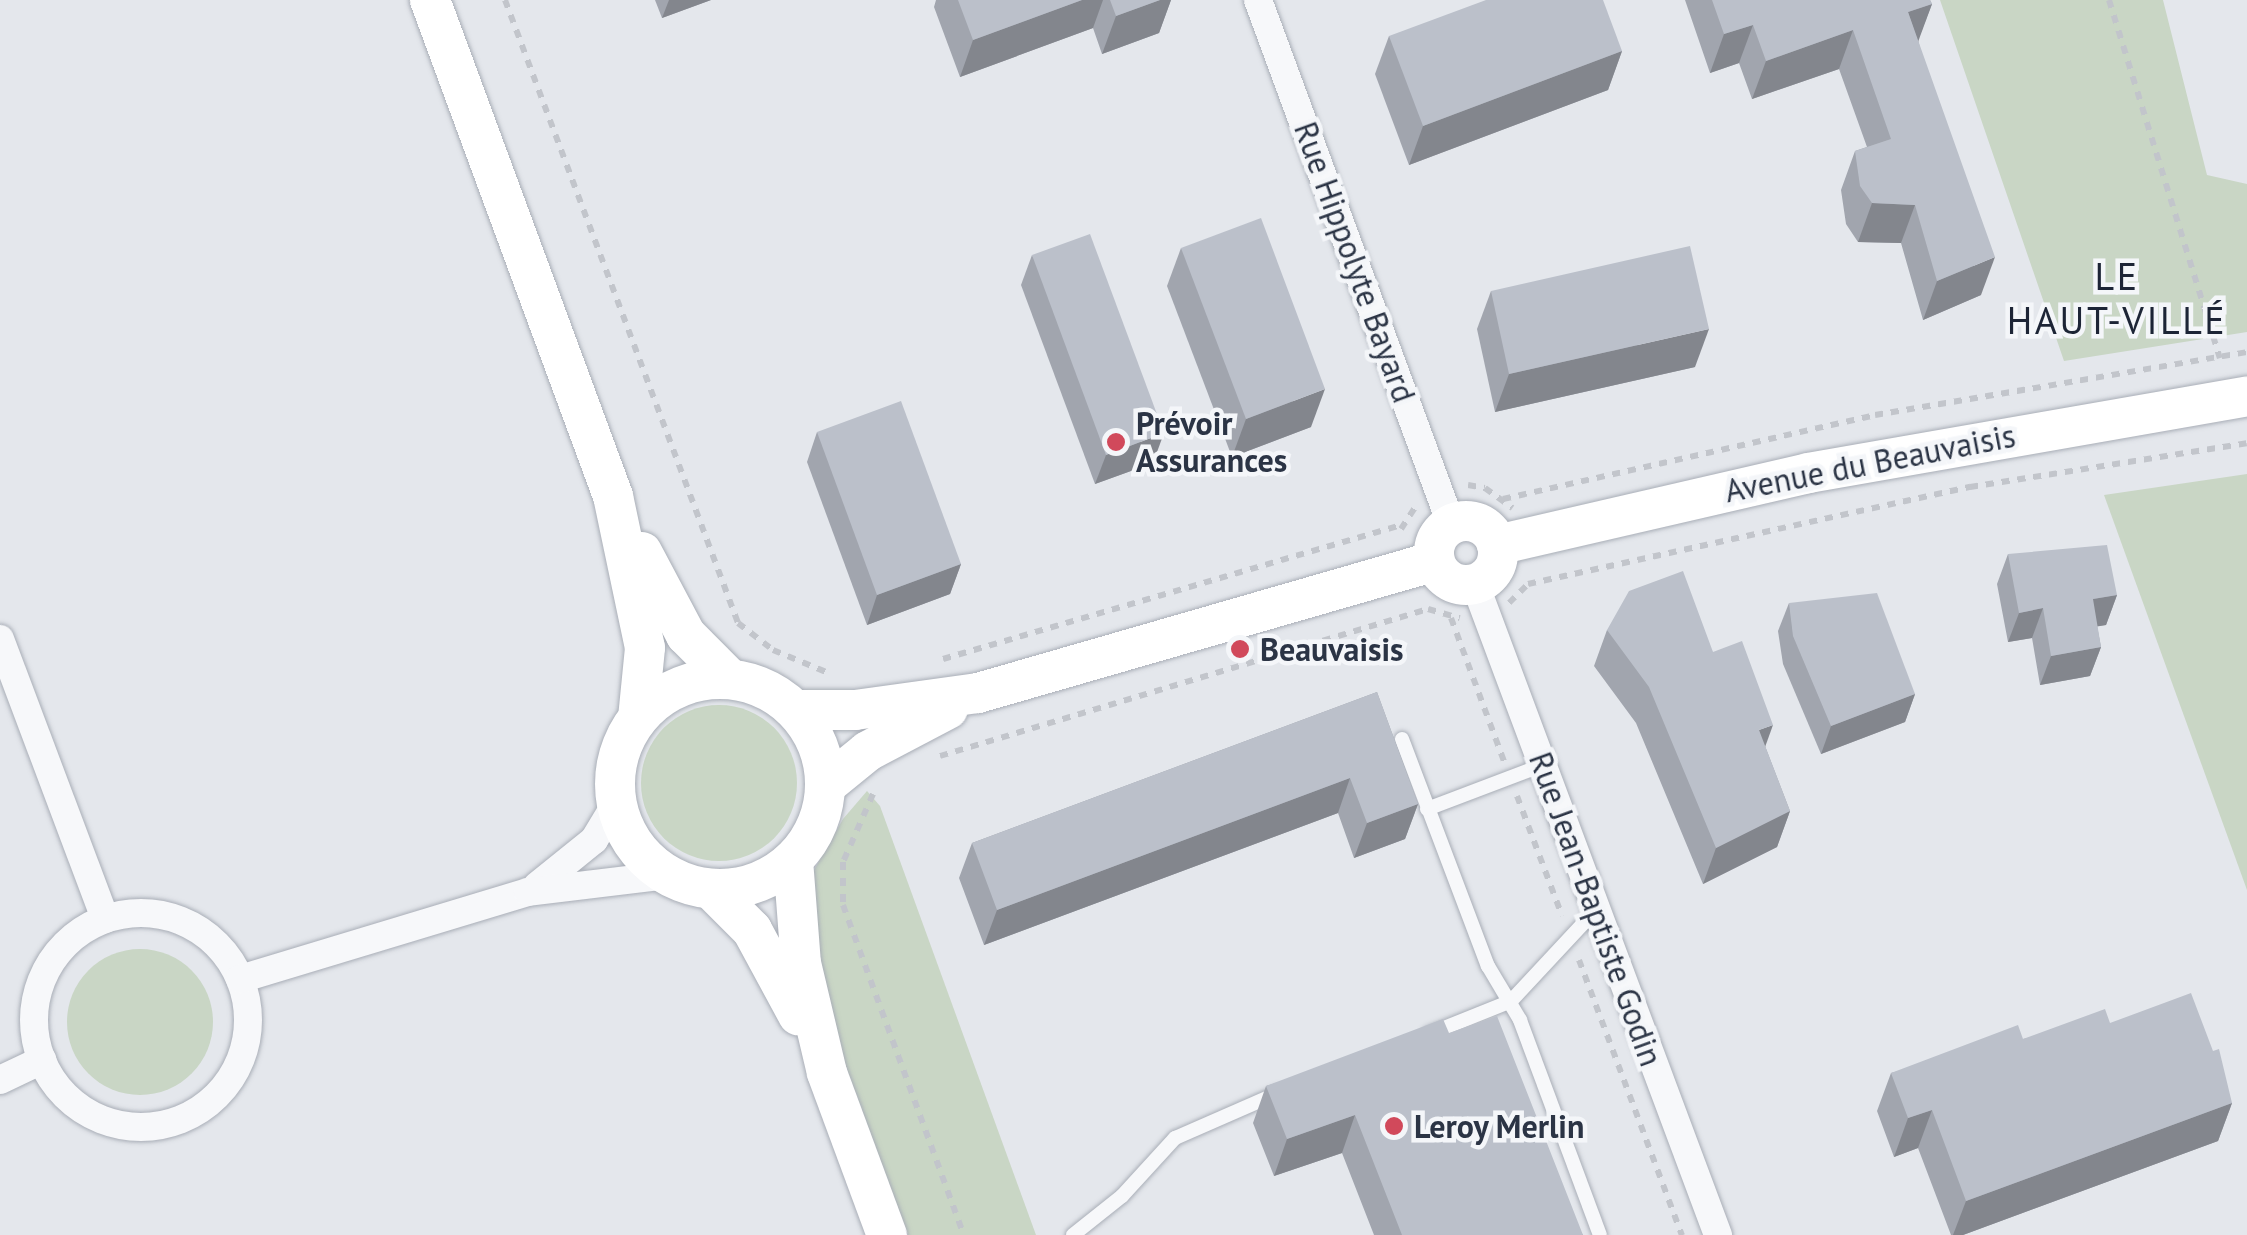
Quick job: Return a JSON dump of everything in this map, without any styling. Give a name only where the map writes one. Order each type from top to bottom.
[{"type":"main road","points":[[430,0],[613,496],[686,635],[730,679],[772,692],[795,710],[818,745],[825,786],[817,826],[793,860],[755,883],[711,888],[668,875],[634,844],[617,802],[619,758],[638,718],[645,648],[613,496]]},
{"type":"main road","name":"Avenue du Beauvaisis","points":[[1496,545],[1808,473],[2247,396]]},
{"type":"main road","points":[[1451,524],[1479,524],[1496,545],[1494,569],[1480,599],[1448,580],[1434,562],[1436,540],[1451,524]]},
{"type":"main road","points":[[795,710],[855,710],[978,693],[1434,562]]},
{"type":"main road","points":[[638,718],[672,690],[730,679]]},
{"type":"main road","points":[[825,786],[868,751],[978,693]]},
{"type":"main road","points":[[793,860],[799,947],[827,1073]]},
{"type":"main road","points":[[711,888],[752,930],[827,1073],[887,1235]]},
{"type":"street","name":"Rue Hippolyte Bayard","points":[[1258,0],[1451,524]]},
{"type":"street","name":"Rue Jean-Baptiste Godin","points":[[1480,599],[1718,1235]]},
{"type":"street","points":[[0,638],[104,919]]},
{"type":"street","points":[[528,892],[582,852],[617,802]]},
{"type":"street","points":[[240,979],[528,892],[668,875]]},
{"type":"street","points":[[153,913],[184,922],[223,952],[240,979],[248,1024],[236,1068],[208,1104],[181,1119],[152,1126],[107,1121],[68,1097],[42,1060],[35,1010],[44,976],[62,948],[104,919],[153,913]]},
{"type":"street","points":[[0,1080],[42,1060]]},
{"type":"lane","points":[[1402,739],[1488,966],[1512,1002],[1600,1235]]},
{"type":"lane","points":[[1428,809],[1542,765]]},
{"type":"lane","points":[[1404,1044],[1512,1002],[1596,909]]},
{"type":"lane","points":[[1072,1235],[1190,1128],[1297,1086]]},
{"type":"path","points":[[505,0],[738,623],[774,650],[836,676],[855,710]]},
{"type":"path","points":[[2109,0],[2219,356]]},
{"type":"path","points":[[1503,498],[1874,416],[2247,352]]},
{"type":"path","points":[[933,758],[1428,609],[1451,618],[1480,599],[1528,584],[1970,487],[2247,443]]},
{"type":"path","points":[[938,660],[1402,525]]},
{"type":"path","points":[[868,751],[877,776],[844,862],[843,906],[964,1235]]},
{"type":"green space","points":[[1940,0],[2163,0],[2207,175],[2247,184],[2247,332],[2064,361]]},
{"type":"green space","points":[[2247,474],[2247,890],[2104,495]]},
{"type":"green space","points":[[719,705],[749,711],[774,728],[791,753],[797,783],[791,813],[774,838],[749,855],[719,861],[689,855],[664,838],[647,813],[641,783],[647,753],[664,728],[689,711]]},
{"type":"green space","points":[[867,791],[880,806],[1036,1235],[908,1235],[832,1035],[805,886],[843,819]]},
{"type":"green space","points":[[140,949],[168,954],[192,970],[208,994],[213,1022],[208,1050],[192,1074],[168,1090],[140,1095],[112,1090],[88,1074],[72,1050],[67,1022],[72,994],[88,970],[112,954]]},
{"type":"building","points":[[958,0],[1082,0],[973,40]]},
{"type":"building","points":[[1110,0],[1160,0],[1116,16]]},
{"type":"building","points":[[1486,0],[1603,0],[1622,51],[1423,126],[1389,36]]},
{"type":"building","points":[[1712,0],[1930,0],[1932,4],[1908,12],[1995,257],[1937,281],[1915,205],[1872,203],[1860,186],[1855,151],[1891,139],[1853,30],[1766,61],[1753,25],[1724,34]]},
{"type":"building","points":[[1261,218],[1325,389],[1246,419],[1181,248]]},
{"type":"building","points":[[1090,234],[1164,433],[1106,455],[1032,255]]},
{"type":"building","points":[[1690,246],[1709,329],[1509,374],[1491,291]]},
{"type":"building","points":[[901,401],[961,564],[877,595],[817,432]]},
{"type":"building","points":[[2107,545],[2117,595],[2093,599],[2101,647],[2051,656],[2043,608],[2019,613],[2008,554]]},
{"type":"building","points":[[1683,571],[1713,652],[1742,641],[1773,725],[1759,730],[1790,811],[1716,848],[1649,687],[1607,630],[1629,591]]},
{"type":"building","points":[[1877,593],[1915,694],[1831,726],[1793,636],[1789,603]]},
{"type":"building","points":[[1377,692],[1418,804],[1367,823],[1350,778],[997,910],[972,843]]},
{"type":"building","points":[[2191,993],[2213,1051],[2219,1049],[2232,1103],[1966,1201],[1932,1110],[1908,1118],[1891,1073],[2018,1025],[2023,1039],[2105,1009],[2110,1023]]},
{"type":"building","points":[[1497,1016],[1583,1235],[1402,1235],[1355,1115],[1287,1139],[1266,1086],[1443,1019],[1449,1033]]},
{"type":"place","name":"Prévoir Assurances","points":[[1116,442]]},
{"type":"place","name":"Beauvaisis","points":[[1240,649]]},
{"type":"place","name":"Leroy Merlin","points":[[1394,1126]]},
{"type":"district","name":"LE HAUT-VILLÉ","points":[[2117,298]]}]
